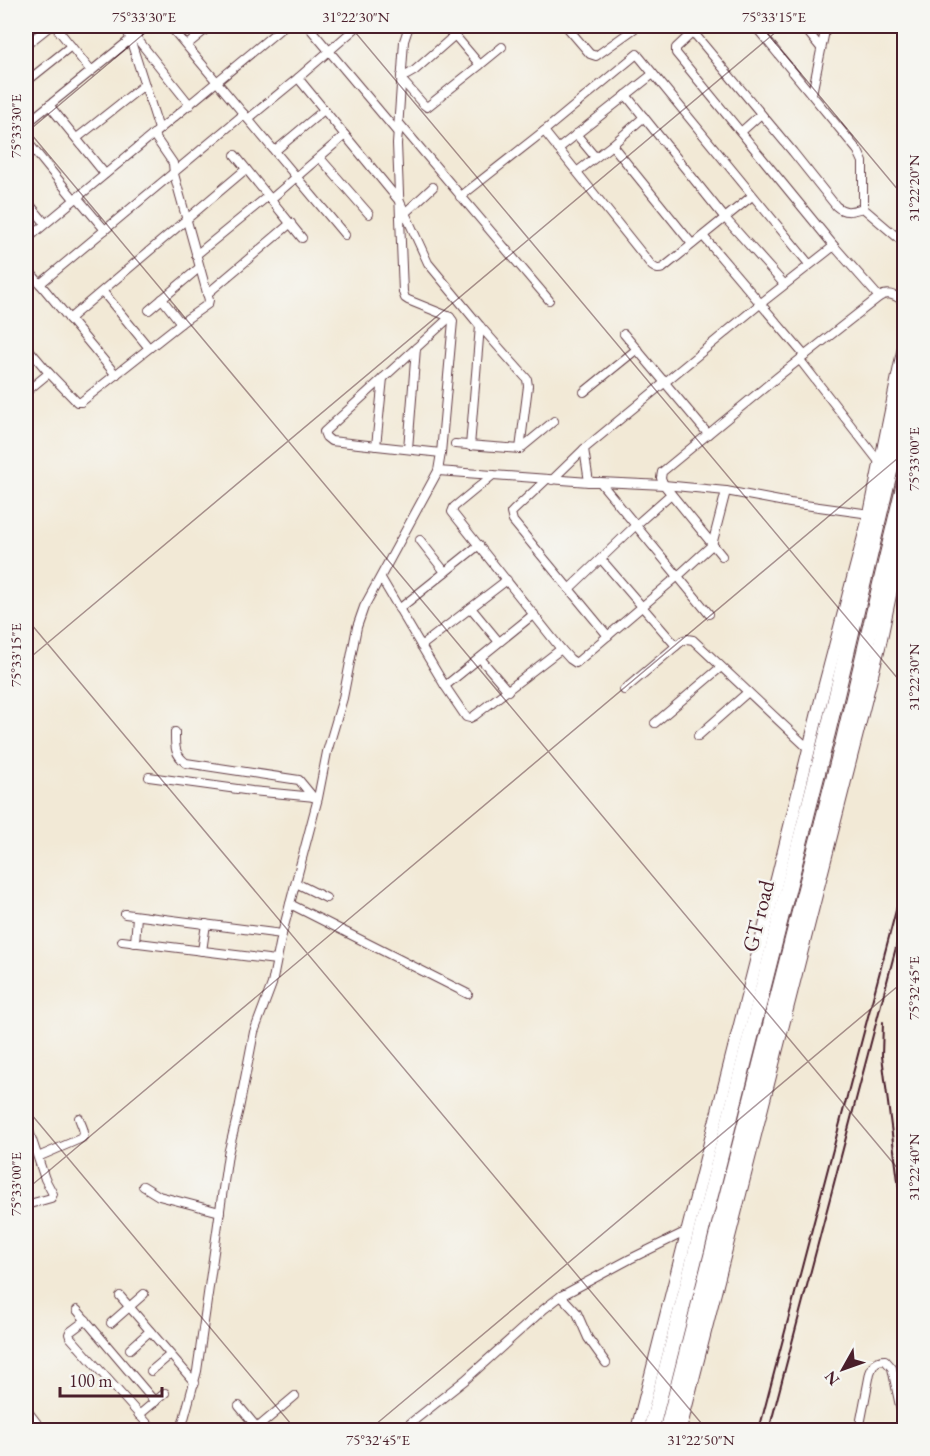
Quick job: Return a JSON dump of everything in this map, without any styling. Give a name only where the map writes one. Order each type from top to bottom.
[{"type":"highway","name":"GT road","points":[[651,1431],[825,743],[904,411]]},
{"type":"highway","name":"GT road","points":[[667,1431],[841,750],[904,485]]},
{"type":"main road","points":[[637,1431],[870,514],[904,347]]},
{"type":"main road","points":[[680,1431],[880,643],[904,528]]},
{"type":"street","points":[[26,32],[29,42],[50,26]]},
{"type":"street","points":[[55,26],[91,71]]},
{"type":"street","points":[[26,345],[49,373],[79,403],[209,302],[173,163],[156,132],[132,38],[126,26]]},
{"type":"street","points":[[26,124],[147,26]]},
{"type":"street","points":[[170,26],[345,235]]},
{"type":"street","points":[[187,45],[210,26]]},
{"type":"street","points":[[26,240],[284,26]]},
{"type":"street","points":[[308,26],[398,133]]},
{"type":"street","points":[[40,285],[174,174],[298,78],[358,26]]},
{"type":"street","points":[[181,1431],[195,1383],[229,1149],[254,1032],[272,984],[282,934],[327,752],[343,698],[357,627],[364,607],[438,471],[441,453],[453,321],[450,317],[408,300],[404,295],[397,144],[407,26]]},
{"type":"street","points":[[447,26],[480,65]]},
{"type":"street","points":[[566,26],[590,54],[596,56],[638,26]]},
{"type":"street","points":[[755,26],[858,151],[863,162],[863,208],[904,243]]},
{"type":"street","points":[[803,26],[821,48]]},
{"type":"street","points":[[812,94],[826,26]]},
{"type":"street","points":[[863,208],[849,212],[840,210],[836,206],[691,29],[676,48],[676,53],[834,246],[879,297]]},
{"type":"street","points":[[401,78],[414,71],[455,35]]},
{"type":"street","points":[[132,38],[190,105]]},
{"type":"street","points":[[26,82],[71,46]]},
{"type":"street","points":[[401,78],[427,107],[502,47]]},
{"type":"street","points":[[460,197],[637,54],[809,264]]},
{"type":"street","points":[[558,149],[653,74]]},
{"type":"street","points":[[298,78],[400,202],[428,263],[528,383],[520,449]]},
{"type":"street","points":[[77,138],[144,85]]},
{"type":"street","points":[[626,95],[725,218],[784,284]]},
{"type":"street","points":[[49,105],[105,174]]},
{"type":"street","points":[[274,151],[324,110]]},
{"type":"street","points":[[741,132],[761,114]]},
{"type":"street","points":[[578,171],[644,117]]},
{"type":"street","points":[[399,123],[549,300]]},
{"type":"street","points":[[544,130],[656,269],[663,268],[752,196]]},
{"type":"street","points":[[576,134],[595,157]]},
{"type":"street","points":[[196,255],[296,178],[345,135]]},
{"type":"street","points":[[26,140],[105,230]]},
{"type":"street","points":[[612,145],[692,244]]},
{"type":"street","points":[[235,155],[302,238]]},
{"type":"street","points":[[320,158],[369,214]]},
{"type":"street","points":[[69,319],[246,169]]},
{"type":"street","points":[[405,213],[433,187]]},
{"type":"street","points":[[26,200],[45,223]]},
{"type":"street","points":[[207,294],[291,223]]},
{"type":"street","points":[[702,236],[760,304],[880,463]]},
{"type":"street","points":[[608,636],[515,523],[511,517],[513,511],[665,382],[834,246]]},
{"type":"street","points":[[26,267],[116,375]]},
{"type":"street","points":[[149,310],[199,268]]},
{"type":"street","points":[[103,292],[149,348]]},
{"type":"street","points":[[722,556],[664,485],[661,478],[662,472],[883,294],[891,294],[904,301]]},
{"type":"street","points":[[162,299],[181,323]]},
{"type":"street","points":[[441,453],[331,441],[324,432],[450,317]]},
{"type":"street","points":[[470,446],[480,326]]},
{"type":"street","points":[[624,334],[708,434]]},
{"type":"street","points":[[408,449],[416,348]]},
{"type":"street","points":[[584,392],[637,349]]},
{"type":"street","points":[[26,392],[49,373]]},
{"type":"street","points":[[376,446],[383,378]]},
{"type":"street","points":[[455,444],[520,449],[554,421]]},
{"type":"street","points":[[584,449],[589,482]]},
{"type":"street","points":[[438,471],[726,491],[870,514]]},
{"type":"street","points":[[493,475],[452,510],[561,649],[576,663],[712,545],[726,491]]},
{"type":"street","points":[[600,482],[709,614]]},
{"type":"street","points":[[569,589],[671,494]]},
{"type":"street","points":[[420,540],[445,572]]},
{"type":"street","points":[[399,609],[479,545]]},
{"type":"street","points":[[601,559],[676,646]]},
{"type":"street","points":[[381,578],[466,717],[474,716],[561,649]]},
{"type":"street","points":[[421,646],[507,580]]},
{"type":"street","points":[[471,608],[499,642]]},
{"type":"street","points":[[445,686],[534,614]]},
{"type":"street","points":[[624,690],[676,646],[687,639],[693,640],[810,750]]},
{"type":"street","points":[[480,658],[508,691]]},
{"type":"street","points":[[655,723],[721,667]]},
{"type":"street","points":[[698,736],[748,692]]},
{"type":"street","points":[[175,732],[177,754],[186,763],[296,780],[301,782],[316,798]]},
{"type":"street","points":[[149,777],[316,798]]},
{"type":"street","points":[[296,883],[326,898]]},
{"type":"street","points":[[290,904],[468,994]]},
{"type":"street","points":[[125,914],[282,934]]},
{"type":"street","points":[[135,943],[137,916]]},
{"type":"street","points":[[202,951],[206,924]]},
{"type":"street","points":[[122,941],[276,960]]},
{"type":"street","points":[[38,1157],[82,1138],[85,1132],[79,1118]]},
{"type":"street","points":[[26,1122],[52,1196],[26,1205]]},
{"type":"street","points":[[143,1185],[163,1197],[220,1212]]},
{"type":"street","points":[[402,1431],[465,1380],[561,1296],[689,1230]]},
{"type":"street","points":[[111,1323],[144,1294]]},
{"type":"street","points":[[120,1296],[195,1383]]},
{"type":"street","points":[[561,1296],[577,1313],[591,1342],[606,1363]]},
{"type":"street","points":[[77,1310],[155,1401]]},
{"type":"street","points":[[86,1320],[70,1332],[70,1337],[153,1431]]},
{"type":"street","points":[[130,1348],[150,1331]]},
{"type":"street","points":[[151,1371],[170,1355]]},
{"type":"street","points":[[860,1431],[870,1373],[876,1361],[885,1360],[892,1368],[904,1418]]},
{"type":"street","points":[[139,1415],[165,1393]]},
{"type":"street","points":[[246,1431],[257,1428],[296,1396]]},
{"type":"street","points":[[239,1406],[257,1428]]},
{"type":"street","points":[[26,1409],[42,1431]]},
{"type":"railway","points":[[759,1430],[904,880]]},
{"type":"railway","points":[[769,1430],[904,917]]},
{"type":"railway","points":[[883,1022],[882,1056],[904,1228]]}]
